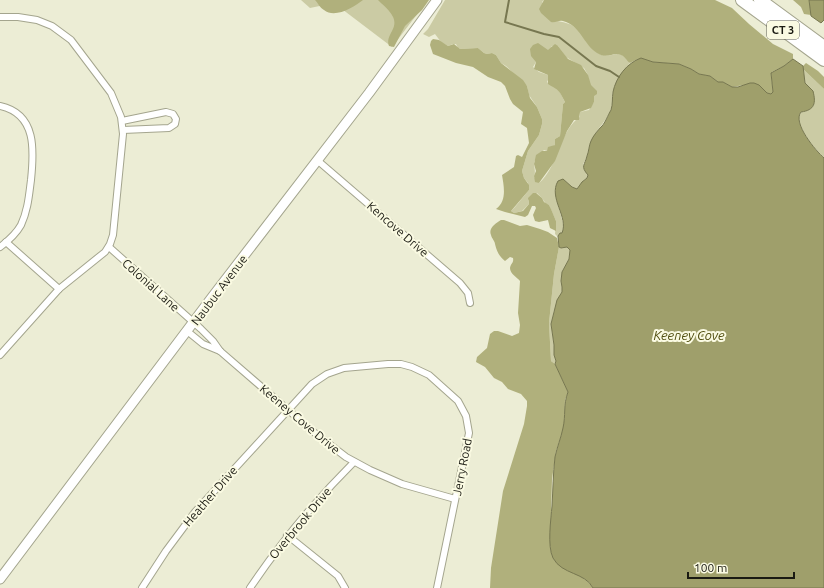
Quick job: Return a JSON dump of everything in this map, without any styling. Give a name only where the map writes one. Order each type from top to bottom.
[{"type":"highway","name":"CT 3","points":[[742,0],[824,60]]},
{"type":"highway","name":"CT 3","points":[[760,0],[824,47]]},
{"type":"main road","name":"Naubuc Avenue","points":[[0,579],[437,0]]},
{"type":"street","points":[[0,17],[18,17],[36,20],[52,26],[68,37],[80,50],[111,93],[119,109],[123,130],[113,235],[109,247],[105,252],[59,288],[0,355]]},
{"type":"street","points":[[0,106],[13,111],[23,121],[30,132],[33,148],[30,188],[26,213],[18,230],[0,247]]},
{"type":"street","points":[[122,121],[166,112],[173,114],[176,119],[175,124],[169,128],[123,130]]},
{"type":"street","name":"Kencove Drive","points":[[317,160],[460,283],[468,293],[470,304]]},
{"type":"street","points":[[6,242],[59,288]]},
{"type":"street","name":"Colonial Lane","points":[[109,247],[194,323]]},
{"type":"street","name":"Keeney Cove Drive","points":[[194,323],[220,351],[327,444],[354,462],[376,473],[402,484],[455,499]]},
{"type":"street","name":"Keeney Cove Drive","points":[[187,331],[208,347],[220,351]]},
{"type":"street","name":"Jerry Road","points":[[288,410],[314,382],[324,375],[337,370],[391,364],[408,366],[424,372],[457,400],[467,418],[468,433],[437,588]]},
{"type":"street","name":"Heather Drive","points":[[142,588],[166,550],[191,517],[288,410]]},
{"type":"street","name":"Overbrook Drive","points":[[250,588],[287,535],[322,495],[354,462]]},
{"type":"street","points":[[287,535],[335,573],[342,580],[345,588]]},
{"type":"shaded area","points":[[301,0],[428,0],[392,47],[334,3],[310,8]]},
{"type":"shaded area","points":[[315,0],[363,0],[350,9],[339,13],[333,13],[320,7]]},
{"type":"shaded area","points":[[378,0],[429,0],[422,10],[405,26],[394,47],[389,46],[388,42],[394,26],[393,18],[388,10]]},
{"type":"shaded area","points":[[445,0],[544,0],[542,2],[554,18],[558,21],[573,26],[595,51],[605,56],[616,54],[622,55],[630,63],[619,77],[612,94],[613,100],[610,112],[591,140],[583,164],[588,175],[587,178],[577,189],[565,181],[555,188],[564,227],[562,233],[560,233],[558,237],[555,234],[556,221],[549,205],[546,204],[537,193],[528,200],[529,204],[522,211],[514,213],[511,211],[529,190],[528,183],[524,178],[522,171],[528,151],[539,135],[542,124],[542,119],[537,107],[529,95],[527,86],[501,63],[496,55],[492,53],[484,53],[478,48],[460,49],[456,44],[448,46],[441,42],[435,34],[429,37],[423,34],[428,29]],"holes":[[[551,46],[558,46],[566,57],[584,68],[588,75]],[[536,62],[594,96],[594,102],[589,110],[580,112],[580,117],[568,130],[551,168],[539,183],[534,177],[534,163],[544,150],[547,151],[555,145],[555,139],[560,136],[563,104],[565,102],[557,88],[547,82],[549,78],[548,75],[539,72],[533,67]]]},
{"type":"shaded area","points":[[544,0],[715,0],[732,8],[773,44],[793,54],[793,59],[784,66],[772,72],[773,92],[771,94],[767,93],[759,85],[732,87],[723,82],[718,82],[710,76],[699,74],[679,64],[638,59],[630,63],[623,56],[618,54],[604,56],[597,53],[569,23],[563,21],[551,22],[541,13],[539,9]]},
{"type":"shaded area","points":[[793,0],[809,0],[811,15],[804,14],[801,7]]},
{"type":"shaded area","points":[[433,39],[439,40],[448,46],[454,44],[460,49],[478,48],[484,53],[492,53],[496,55],[501,63],[523,80],[527,86],[530,98],[537,107],[542,119],[542,124],[539,135],[528,151],[522,171],[524,178],[529,185],[529,190],[511,211],[514,213],[523,211],[529,204],[528,198],[533,193],[536,193],[549,205],[556,221],[556,231],[550,228],[548,220],[539,222],[535,221],[533,215],[536,208],[535,206],[532,206],[528,215],[525,217],[496,209],[502,202],[504,194],[502,175],[514,167],[516,156],[518,155],[522,157],[529,143],[527,128],[521,124],[523,112],[513,104],[505,86],[501,82],[488,77],[473,67],[456,63],[433,54],[430,45]]},
{"type":"shaded area","points":[[538,43],[548,50],[555,44],[558,46],[568,59],[581,65],[588,75],[591,85],[597,91],[591,108],[580,112],[579,120],[574,120],[567,131],[555,161],[539,183],[535,182],[534,176],[536,171],[534,164],[536,155],[542,151],[547,151],[548,147],[555,145],[555,139],[560,136],[563,104],[565,102],[558,90],[548,84],[548,75],[534,69],[536,62],[531,56],[530,49],[533,45]]},
{"type":"shaded area","points":[[806,63],[824,77],[824,89],[803,69],[803,66]]},
{"type":"shaded area","points":[[803,69],[824,89],[824,158],[807,138],[799,120],[799,115],[802,112],[814,105],[813,93],[805,83]]},
{"type":"shaded area","points":[[501,220],[520,226],[527,225],[540,229],[557,238],[559,247],[554,274],[549,323],[551,361],[555,364],[568,392],[565,400],[564,427],[556,451],[552,479],[550,548],[555,561],[586,580],[593,588],[490,588],[491,568],[503,491],[524,424],[527,406],[527,401],[521,394],[508,389],[502,382],[494,378],[485,367],[476,362],[477,357],[487,348],[490,334],[494,331],[512,336],[519,333],[520,325],[518,313],[520,281],[512,274],[510,270],[513,258],[510,257],[505,261],[501,257],[497,252],[495,242],[490,232],[493,226]]},
{"type":"shaded area","points":[[559,247],[567,247],[570,250],[569,259],[562,272],[562,292],[554,311],[551,324],[556,361],[555,364],[551,361],[549,323],[554,274]]},
{"type":"water","points":[[809,0],[824,0],[824,20],[821,23],[811,16]]},
{"type":"water","name":"Keeney Cove","points":[[641,58],[653,62],[679,64],[699,74],[710,76],[718,82],[723,82],[732,87],[754,83],[759,85],[767,93],[771,94],[773,92],[771,73],[793,59],[803,66],[805,83],[813,91],[814,102],[812,108],[801,112],[799,117],[802,130],[824,158],[824,588],[593,588],[585,579],[557,564],[551,553],[550,532],[554,463],[563,428],[568,392],[555,364],[556,361],[551,324],[557,300],[562,292],[562,272],[569,259],[570,250],[567,247],[559,247],[558,236],[562,233],[563,221],[555,194],[556,187],[558,181],[563,179],[572,187],[577,189],[587,178],[588,175],[584,170],[584,166],[590,143],[611,110],[614,86],[623,71],[631,63]]},
{"type":"waterway","points":[[509,0],[505,22],[559,37],[596,66],[610,71],[619,77]]}]
